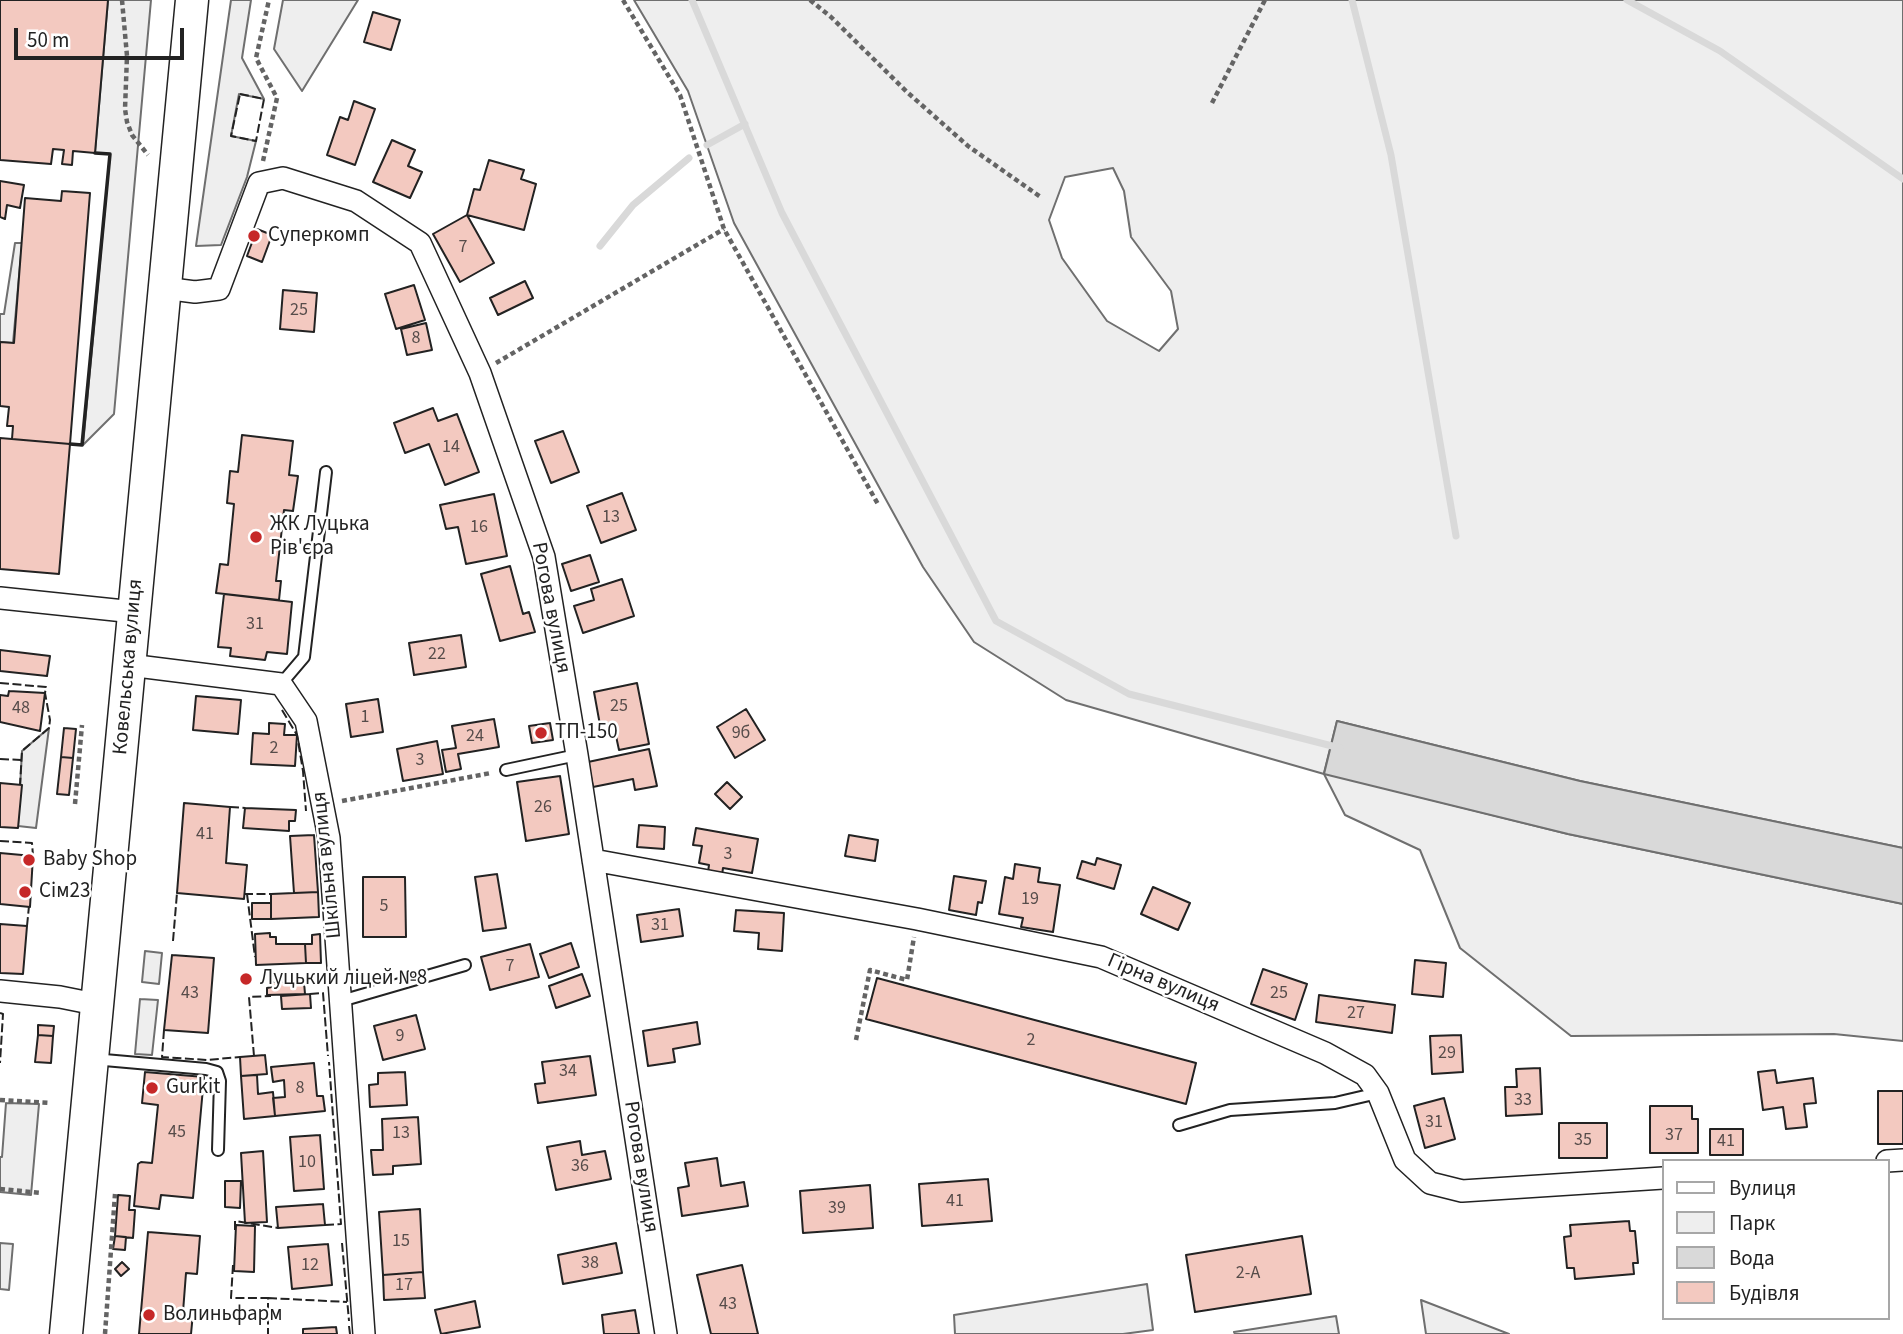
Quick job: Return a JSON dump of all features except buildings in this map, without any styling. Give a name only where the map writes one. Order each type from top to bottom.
[{"type":"main road","name":"Ковельська вулиця","points":[[66,1334],[95,1004],[192,0]]},
{"type":"street","name":"Рогова вулиця","points":[[259,183],[283,178],[356,201],[419,243],[480,373],[544,557],[578,755],[666,1334]]},
{"type":"street","points":[[164,288],[195,292],[219,289],[259,183]]},
{"type":"street","points":[[0,598],[134,612]]},
{"type":"street","points":[[129,665],[281,684]]},
{"type":"street","name":"Шкільна вулиця","points":[[281,684],[306,720],[329,838],[364,1334]]},
{"type":"street","name":"Гірна вулиця","points":[[593,860],[917,919],[1101,957],[1325,1053],[1365,1075],[1378,1093],[1405,1160],[1430,1183],[1462,1191],[1661,1178]]},
{"type":"street","points":[[0,991],[60,997],[95,1004]]},
{"type":"lane","points":[[281,684],[304,657],[326,472]]},
{"type":"lane","points":[[506,770],[578,755]]},
{"type":"lane","points":[[341,1001],[465,965]]},
{"type":"lane","points":[[90,1059],[217,1072],[220,1081],[218,1150]]},
{"type":"lane","points":[[1179,1125],[1230,1110],[1335,1103],[1378,1093]]},
{"type":"path","points":[[122,0],[128,56],[125,109],[127,122],[132,135],[148,155]]},
{"type":"path","points":[[259,183],[277,98],[256,58],[269,0]]},
{"type":"path","points":[[623,0],[680,95],[724,229],[878,506]]},
{"type":"path","points":[[810,0],[831,17],[906,92],[968,146],[1042,198]]},
{"type":"path","points":[[1212,103],[1265,0]]},
{"type":"path","points":[[480,373],[724,229]]},
{"type":"path","points":[[75,804],[82,725]]},
{"type":"path","points":[[324,805],[506,770]]},
{"type":"path","points":[[856,1040],[870,970],[907,979],[917,919]]},
{"type":"path","points":[[0,1100],[50,1103]]},
{"type":"path","points":[[0,1189],[42,1193]]},
{"type":"path","points":[[105,1334],[115,1194]]},
{"type":"green space","points":[[108,0],[151,0],[114,414],[83,445],[110,154],[95,153]]},
{"type":"green space","points":[[231,0],[251,0],[242,58],[264,99],[239,94],[231,136],[256,141],[247,177],[221,245],[196,246]]},
{"type":"green space","points":[[283,0],[358,0],[302,91],[274,49]]},
{"type":"green space","points":[[634,0],[1903,0],[1903,848],[1580,781],[1337,721],[1324,773],[1568,834],[1903,904],[1903,1041],[1834,1034],[1571,1036],[1460,948],[1420,850],[1345,815],[1324,774],[1066,700],[974,642],[923,567],[734,223],[688,91]],"holes":[[[1113,168],[1124,191],[1131,237],[1171,291],[1178,329],[1159,351],[1107,321],[1062,258],[1049,220],[1065,177]]]},
{"type":"green space","points":[[15,243],[22,243],[13,343],[0,342],[0,314],[4,314]]},
{"type":"green space","points":[[49,728],[36,828],[18,826],[22,751]]},
{"type":"green space","points":[[145,951],[162,953],[159,984],[142,982]]},
{"type":"green space","points":[[140,999],[158,1000],[152,1055],[135,1054]]},
{"type":"green space","points":[[6,1103],[39,1104],[31,1195],[0,1192],[0,1157]]},
{"type":"green space","points":[[0,1243],[13,1244],[9,1290],[0,1289]]},
{"type":"green space","points":[[1147,1284],[1153,1330],[1123,1334],[955,1334],[954,1315]]},
{"type":"green space","points":[[1421,1300],[1509,1334],[1426,1334]]},
{"type":"green space","points":[[1336,1316],[1339,1334],[1234,1332]]},
{"type":"water","points":[[1337,721],[1580,781],[1903,848],[1903,904],[1568,834],[1324,774]]},
{"type":"waterway","points":[[692,0],[782,213],[996,621],[1129,694],[1340,748]]},
{"type":"waterway","points":[[1352,0],[1391,155],[1456,536]]},
{"type":"waterway","points":[[1627,0],[1720,51],[1903,179]]},
{"type":"waterway","points":[[707,145],[745,124]]},
{"type":"waterway","points":[[600,246],[633,205],[689,158]]},
{"type":"fence","points":[[240,94],[264,99],[256,141],[231,136],[240,94]]},
{"type":"fence","points":[[0,683],[46,687],[49,728],[22,751],[20,785]]},
{"type":"fence","points":[[282,710],[297,735],[306,811]]},
{"type":"fence","points":[[0,759],[21,760]]},
{"type":"fence","points":[[230,807],[245,808]]},
{"type":"fence","points":[[0,841],[32,843],[33,856]]},
{"type":"fence","points":[[173,941],[177,893]]},
{"type":"fence","points":[[244,894],[271,894]]},
{"type":"fence","points":[[247,894],[255,957]]},
{"type":"fence","points":[[27,926],[29,906]]},
{"type":"fence","points":[[310,994],[323,993],[328,1056]]},
{"type":"fence","points":[[254,1056],[249,997],[271,996]]},
{"type":"fence","points":[[0,1013],[3,1014],[0,1063]]},
{"type":"fence","points":[[164,1030],[162,1057],[207,1060],[240,1057]]},
{"type":"fence","points":[[325,1225],[341,1224],[329,1062]]},
{"type":"fence","points":[[235,1230],[235,1221],[278,1228]]},
{"type":"fence","points":[[342,1243],[349,1321]]},
{"type":"fence","points":[[233,1265],[231,1298],[268,1298],[268,1334]]},
{"type":"fence","points":[[268,1298],[347,1302]]},
{"type":"fence","points":[[349,1326],[350,1334]]},
{"type":"wall","points":[[70,444],[82,445],[110,154],[95,153]]},
{"type":"place","name":"Суперкомп","points":[[254,236]]},
{"type":"place","name":"ЖК Луцька Рів'єра","points":[[256,537]]},
{"type":"place","name":"ТП-150","points":[[541,733]]},
{"type":"place","name":"Baby Shop","points":[[29,860]]},
{"type":"place","name":"Сім23","points":[[25,892]]},
{"type":"place","name":"Луцький ліцей №8","points":[[246,979]]},
{"type":"place","name":"Gurkit","points":[[152,1088]]},
{"type":"place","name":"Волиньфарм","points":[[149,1315]]}]
